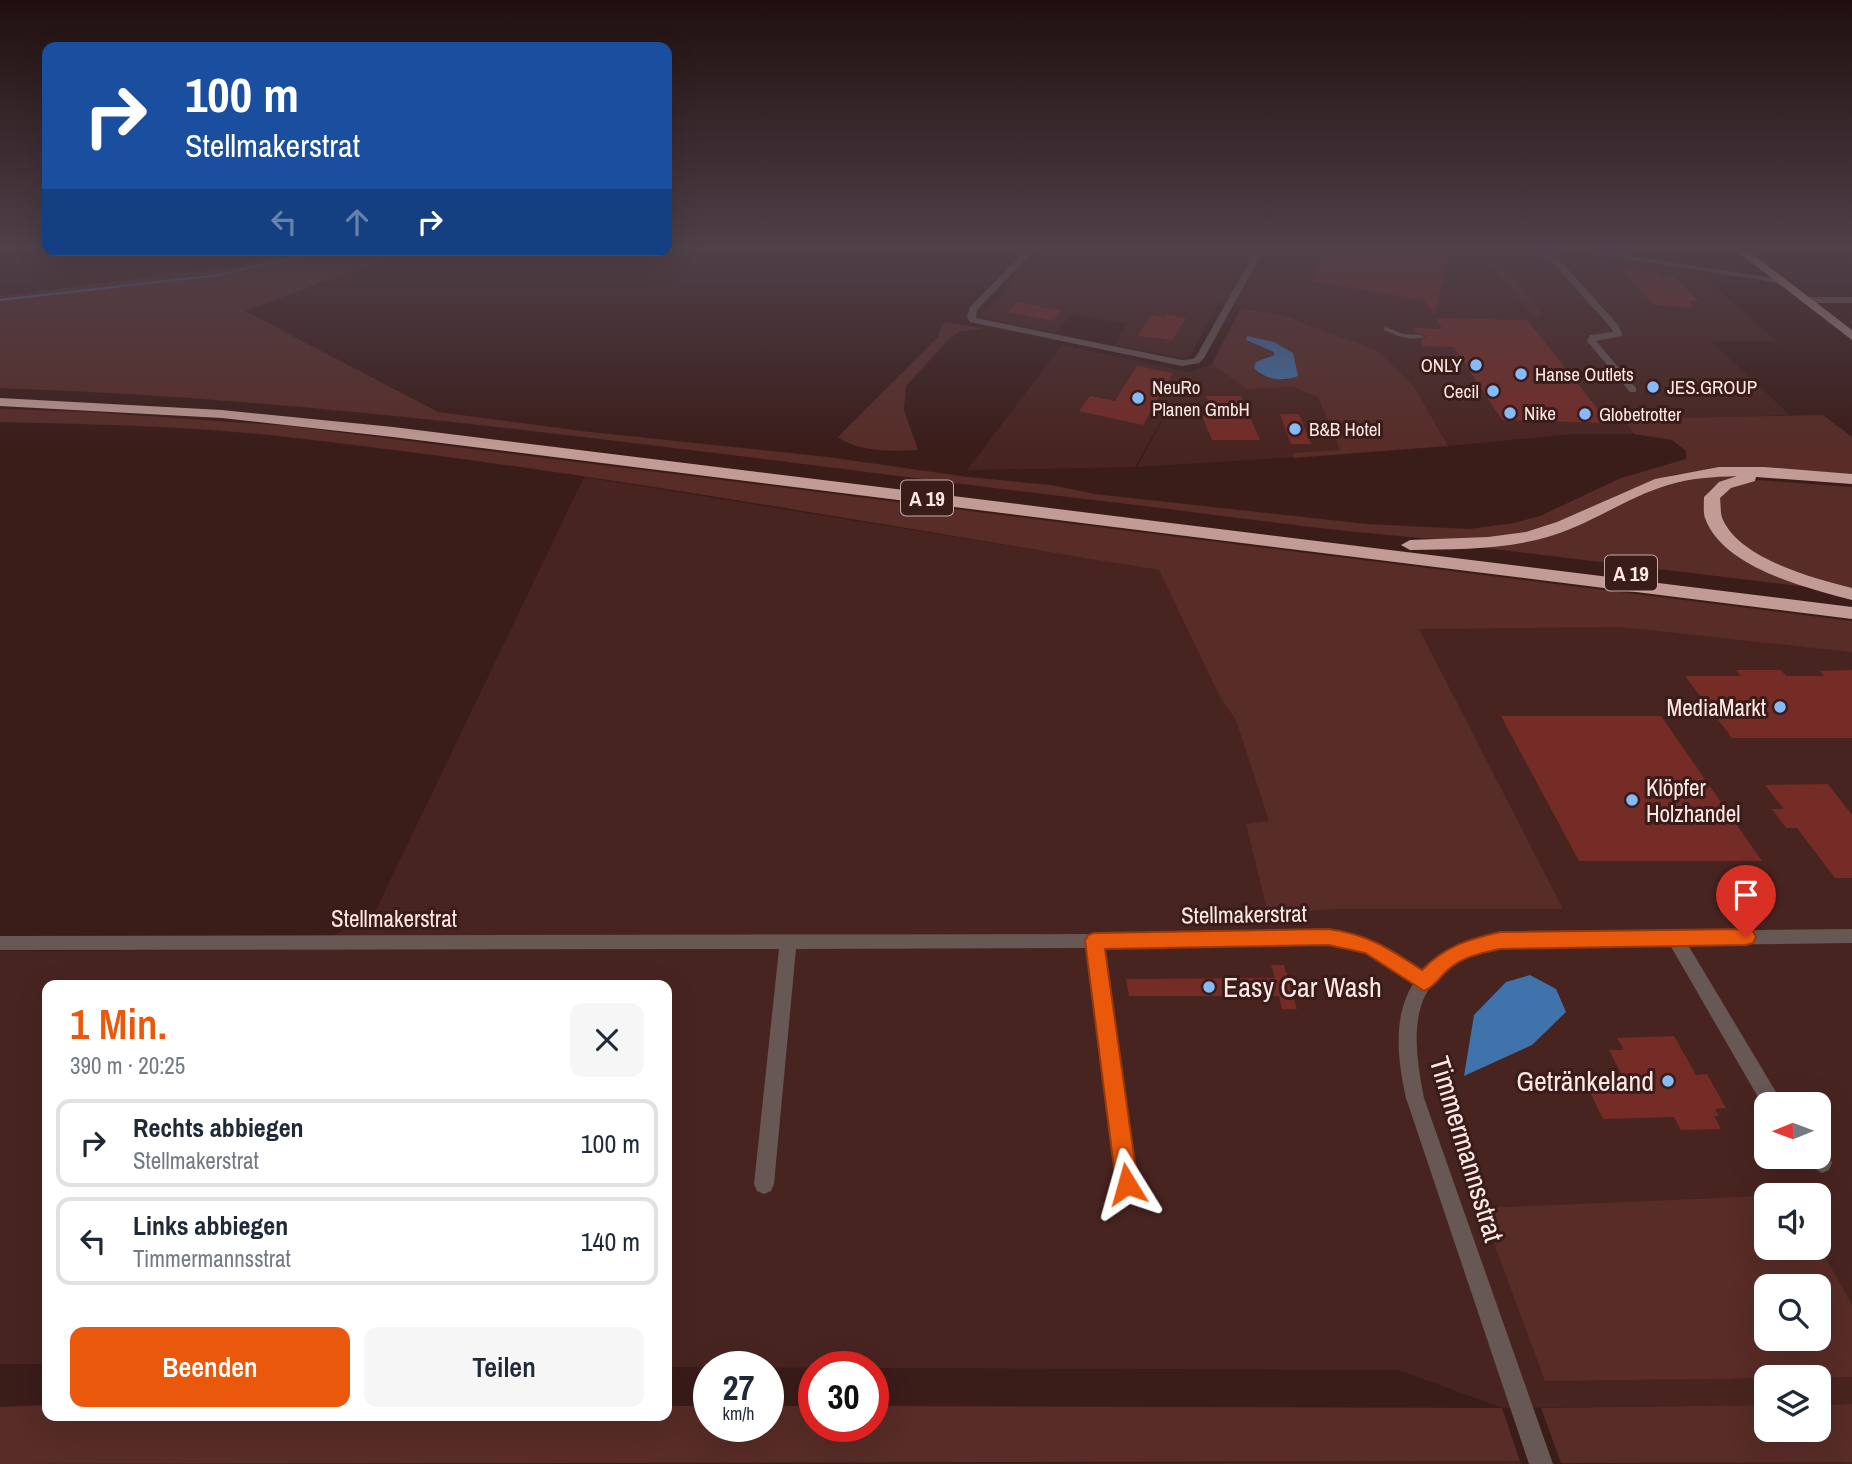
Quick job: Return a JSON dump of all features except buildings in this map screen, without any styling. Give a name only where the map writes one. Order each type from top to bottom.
[{"type":"highway","name":"A 19","points":[[0,393],[183,402],[403,422],[1852,600]]},
{"type":"highway","name":"A 19","points":[[0,402],[222,414],[393,432],[1852,613]]},
{"type":"highway","points":[[1410,545],[1503,541],[1541,534],[1575,521],[1639,489],[1688,475],[1735,472],[1852,481]]},
{"type":"highway","points":[[1852,481],[1755,477],[1718,489],[1710,506],[1715,524],[1750,555],[1792,577],[1852,594]]},
{"type":"main road","points":[[1824,314],[1852,336]]},
{"type":"street","points":[[971,314],[973,320],[1182,363],[1196,361],[1201,356],[1224,314]]},
{"type":"street","points":[[1604,314],[1618,334],[1593,337],[1591,341],[1633,390]]},
{"type":"street","points":[[1386,329],[1402,336]]},
{"type":"street","points":[[1385,341],[1402,336],[1421,337]]},
{"type":"street","name":"Timmermannsstrat","points":[[1541,1464],[1415,1098],[1407,1066],[1406,1026],[1412,1004],[1424,982],[1441,963],[1468,947],[1483,943],[1545,939],[1852,936]]},
{"type":"street","name":"Stellmakerstrat","points":[[0,943],[1094,941],[1328,937],[1371,947],[1424,982]]},
{"type":"street","points":[[1674,937],[1765,1092]]},
{"type":"street","points":[[1094,941],[1127,1184]]},
{"type":"street","points":[[764,1184],[788,942]]},
{"type":"shaded area","points":[[0,314],[251,314],[438,412],[581,431],[828,457],[968,477],[1051,485],[1095,494],[1367,524],[1469,529],[1514,523],[1540,516],[1621,478],[1686,459],[1686,451],[1672,440],[1634,434],[1623,419],[1823,415],[1852,437],[1852,477],[1702,471],[1673,475],[1618,495],[1572,518],[1508,538],[1448,540],[1288,524],[424,419],[142,395],[0,388]]},
{"type":"shaded area","points":[[1071,314],[1056,333],[989,319],[982,315]]},
{"type":"shaded area","points":[[1073,314],[1213,314],[1190,356],[1181,358],[1114,345],[1127,324]]},
{"type":"shaded area","points":[[1238,314],[1282,315],[1378,351],[1415,388],[1448,446],[1293,458],[1293,453],[1340,450],[1318,397],[1293,387],[1247,389],[1212,364]],"holes":[[[1246,337],[1283,349],[1288,380],[1260,375],[1266,357],[1274,355],[1274,352],[1246,340]]]},
{"type":"shaded area","points":[[1278,314],[1746,314],[1776,341],[1711,341],[1790,415],[1624,420],[1634,434],[1574,434],[1448,446],[1415,388]]},
{"type":"shaded area","points":[[943,322],[983,328],[959,332],[949,339],[906,386],[904,410],[918,450],[887,451],[866,448],[838,437],[938,337]]},
{"type":"shaded area","points":[[1062,345],[1189,372],[1212,364],[1247,389],[1293,387],[1318,397],[1342,454],[1137,467],[1179,390],[1135,467],[967,470]]},
{"type":"shaded area","points":[[0,409],[90,412],[288,426],[1852,621],[1852,652],[1620,627],[1419,629],[1563,909],[1338,909],[1268,914],[1246,824],[1269,821],[1236,720],[1220,697],[1159,570],[493,463],[237,432],[0,422]]},
{"type":"shaded area","points":[[1755,474],[1732,478],[1718,484],[1707,494],[1704,501],[1719,535],[1815,588],[1468,546],[1485,546],[1683,479]]},
{"type":"shaded area","points":[[584,477],[1160,570],[1219,562],[1852,637],[1852,1404],[1831,1405],[1831,1365],[1754,1365],[1754,1405],[1502,1408],[1399,1370],[889,1368],[889,1351],[798,1351],[798,1368],[784,1367],[784,1351],[693,1351],[693,1367],[672,1367],[672,980],[42,980],[42,1364],[0,1364],[0,951],[306,950],[374,914]]},
{"type":"shaded area","points":[[1759,480],[1852,487],[1852,590],[1811,582],[1754,555],[1724,529],[1716,500],[1730,488]]},
{"type":"shaded area","points":[[1754,1197],[1754,1260],[1827,1260],[1852,1305],[1852,1377],[1831,1377],[1831,1365],[1754,1365],[1754,1378],[1545,1381],[1481,1208]]},
{"type":"shaded area","points":[[1852,1404],[1852,1462],[1561,1463],[1541,1408],[1754,1405],[1754,1442],[1831,1442],[1831,1405]]},
{"type":"shaded area","points":[[42,1405],[42,1421],[672,1421],[672,1406],[693,1406],[693,1442],[784,1442],[784,1406],[798,1406],[798,1442],[889,1442],[889,1406],[1502,1408],[1520,1461],[0,1464],[0,1407]]},
{"type":"shaded area","points":[[1520,1461],[1520,1464],[1052,1464]]},
{"type":"shaded area","points":[[1852,1462],[1852,1464],[1561,1463]]},
{"type":"water","points":[[1247,336],[1274,342],[1293,353],[1298,376],[1274,379],[1258,372],[1254,368],[1256,362],[1274,355],[1274,352],[1246,340]]},
{"type":"water","points":[[1530,975],[1556,989],[1566,1012],[1532,1045],[1464,1076],[1474,1015],[1506,982]]},
{"type":"place","name":"ONLY","points":[[1476,365]]},
{"type":"place","name":"Hanse Outlets","points":[[1521,374]]},
{"type":"place","name":"JES.GROUP","points":[[1653,387]]},
{"type":"place","name":"Cecil","points":[[1493,391]]},
{"type":"place","name":"NeuRo Planen GmbH","points":[[1138,398]]},
{"type":"place","name":"Nike","points":[[1510,413]]},
{"type":"place","name":"Globetrotter","points":[[1585,414]]},
{"type":"place","name":"B&B Hotel","points":[[1295,429]]},
{"type":"place","name":"MediaMarkt","points":[[1780,707]]},
{"type":"place","name":"Klöpfer Holzhandel","points":[[1632,800]]},
{"type":"place","name":"Easy Car Wash","points":[[1209,987]]},
{"type":"place","name":"Getränkeland","points":[[1668,1081]]},
{"type":"route","points":[[1127,1184],[1094,941],[1328,937],[1371,947],[1424,982],[1441,963],[1468,947],[1500,940],[1746,937]]}]
